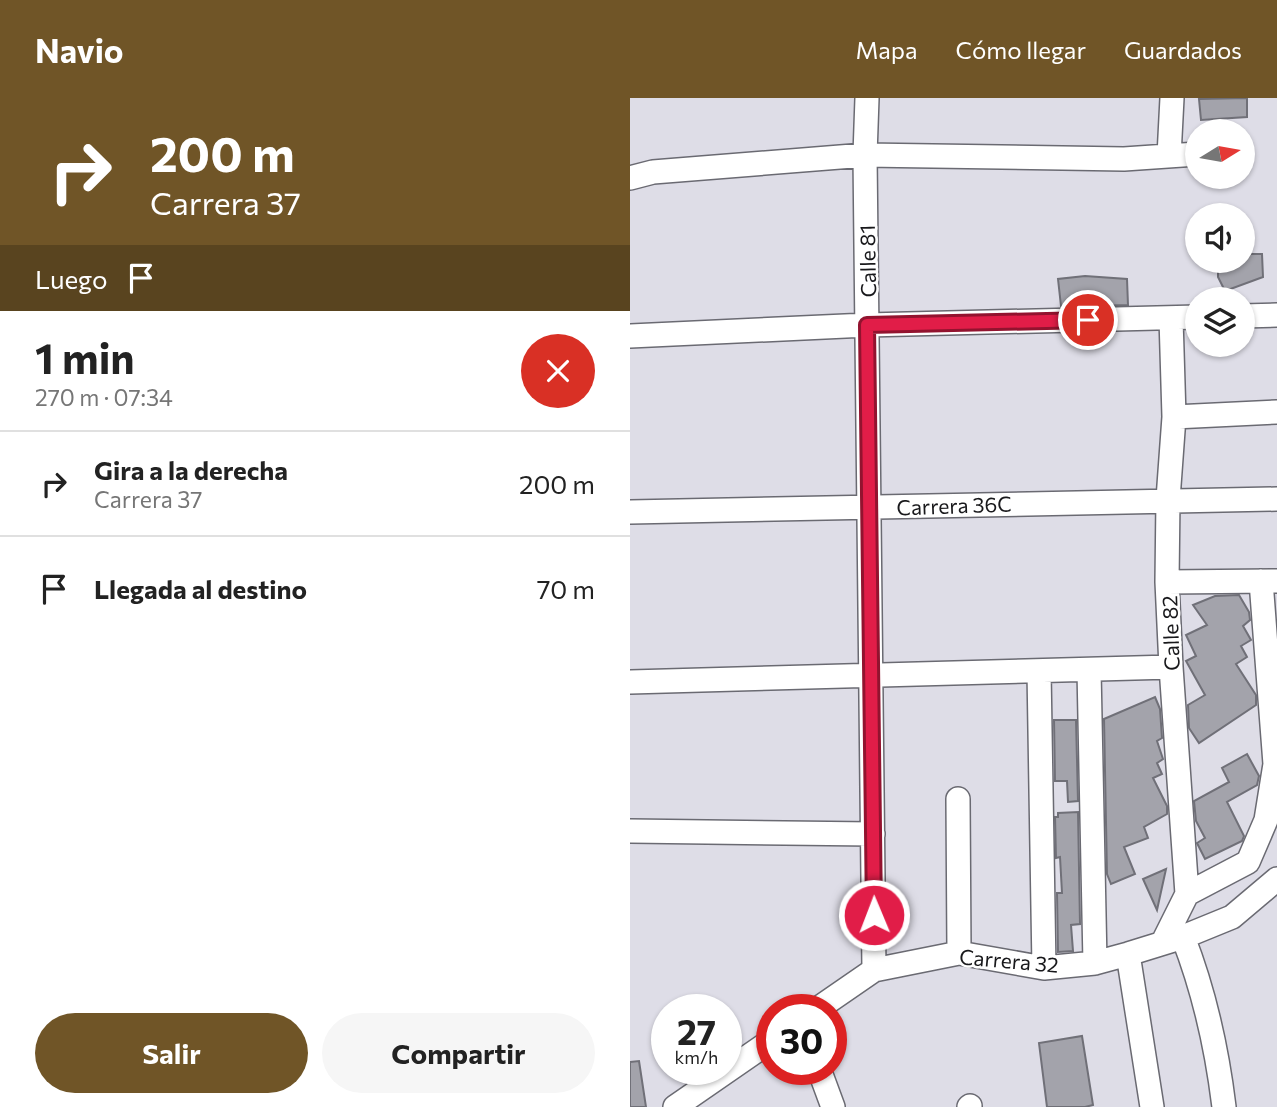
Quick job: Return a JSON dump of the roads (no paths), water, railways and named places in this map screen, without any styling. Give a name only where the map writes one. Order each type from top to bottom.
[{"type":"street","name":"Calle 81","points":[[867,98],[865,155],[874,970]]},
{"type":"street","points":[[1169,156],[1172,98]]},
{"type":"street","points":[[630,178],[653,172],[865,155],[1124,159],[1185,155]]},
{"type":"street","points":[[1255,316],[1277,315]]},
{"type":"street","points":[[630,336],[867,325],[1185,317]]},
{"type":"street","name":"Calle 82","points":[[1171,318],[1174,417],[1168,499],[1167,582],[1186,894],[1173,939]]},
{"type":"street","points":[[1174,417],[1277,412]]},
{"type":"street","name":"Carrera 36C","points":[[630,512],[1168,499],[1277,499]]},
{"type":"street","points":[[1167,582],[1269,581],[1276,764],[1266,820],[1248,862],[1186,894]]},
{"type":"street","points":[[630,682],[1171,667]]},
{"type":"street","points":[[1089,670],[1095,963]]},
{"type":"street","points":[[1039,671],[1044,968]]},
{"type":"street","points":[[958,799],[959,953]]},
{"type":"street","points":[[630,831],[873,834]]},
{"type":"street","name":"Carrera 32","points":[[839,994],[874,970],[959,953],[1044,968],[1095,963],[1232,917],[1277,879]]},
{"type":"street","points":[[1173,939],[1194,964],[1208,1016],[1225,1105]]},
{"type":"street","points":[[1128,954],[1152,1107]]},
{"type":"street","points":[[686,1104],[756,1052]]},
{"type":"street","points":[[825,1085],[833,1107]]}]
